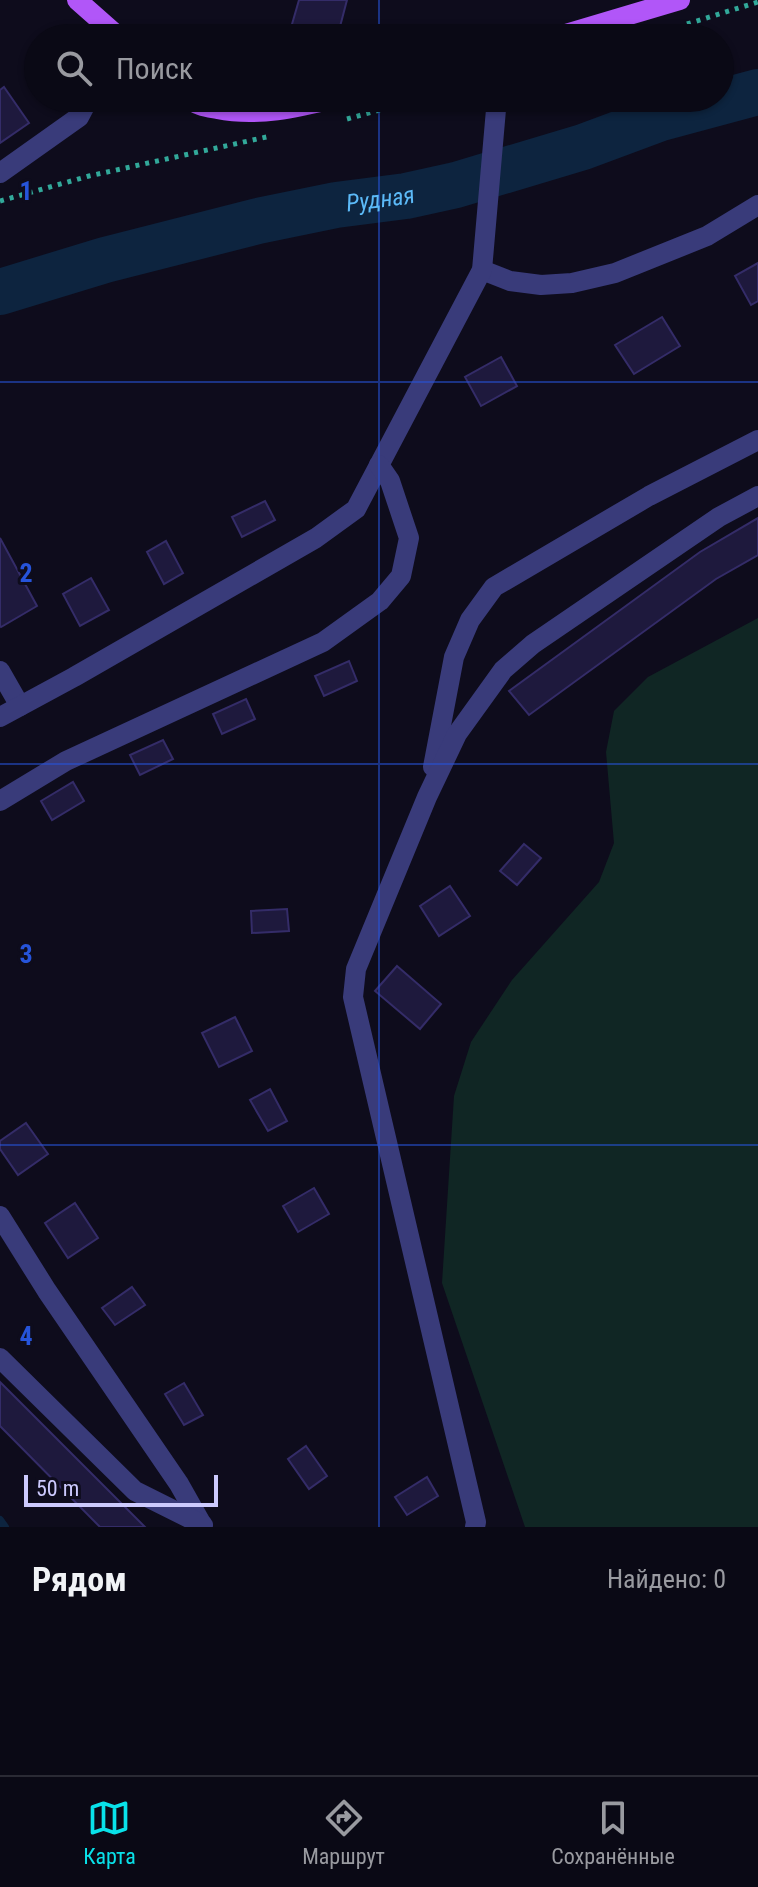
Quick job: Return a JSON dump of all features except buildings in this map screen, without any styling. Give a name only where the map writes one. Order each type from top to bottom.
[{"type":"main road","points":[[77,0],[104,24]]},
{"type":"main road","points":[[599,24],[680,0]]},
{"type":"main road","points":[[233,112],[261,112]]},
{"type":"street","points":[[0,173],[79,117],[82,112]]},
{"type":"street","points":[[0,717],[316,538],[356,509],[482,270],[496,112]]},
{"type":"street","points":[[482,270],[510,281],[541,285],[572,283],[615,273],[707,236],[758,205]]},
{"type":"street","points":[[427,797],[454,657],[470,620],[494,587],[649,496],[758,440]]},
{"type":"street","points":[[0,801],[66,761],[323,642],[380,601],[401,576],[409,538],[390,481],[379,465]]},
{"type":"street","points":[[475,1527],[473,1507],[353,997],[356,969],[427,797],[457,734],[503,670],[533,644],[719,517],[758,496]]},
{"type":"street","points":[[0,671],[20,706]]},
{"type":"street","points":[[0,1216],[204,1525]]},
{"type":"street","points":[[0,1358],[135,1491],[204,1525]]},
{"type":"path","points":[[687,24],[758,2]]},
{"type":"path","points":[[340,121],[372,112]]},
{"type":"path","points":[[0,201],[89,176],[282,134]]},
{"type":"green space","points":[[758,618],[758,1527],[525,1527],[442,1283],[454,1096],[471,1042],[512,980],[599,882],[614,843],[606,752],[614,711],[648,677]]},
{"type":"waterway","name":"Рудная","points":[[734,98],[758,92]]},
{"type":"waterway","name":"Рудная","points":[[0,292],[105,260],[258,221],[456,185],[583,147],[683,112]]},
{"type":"waterway","points":[[0,1520],[5,1527]]}]
